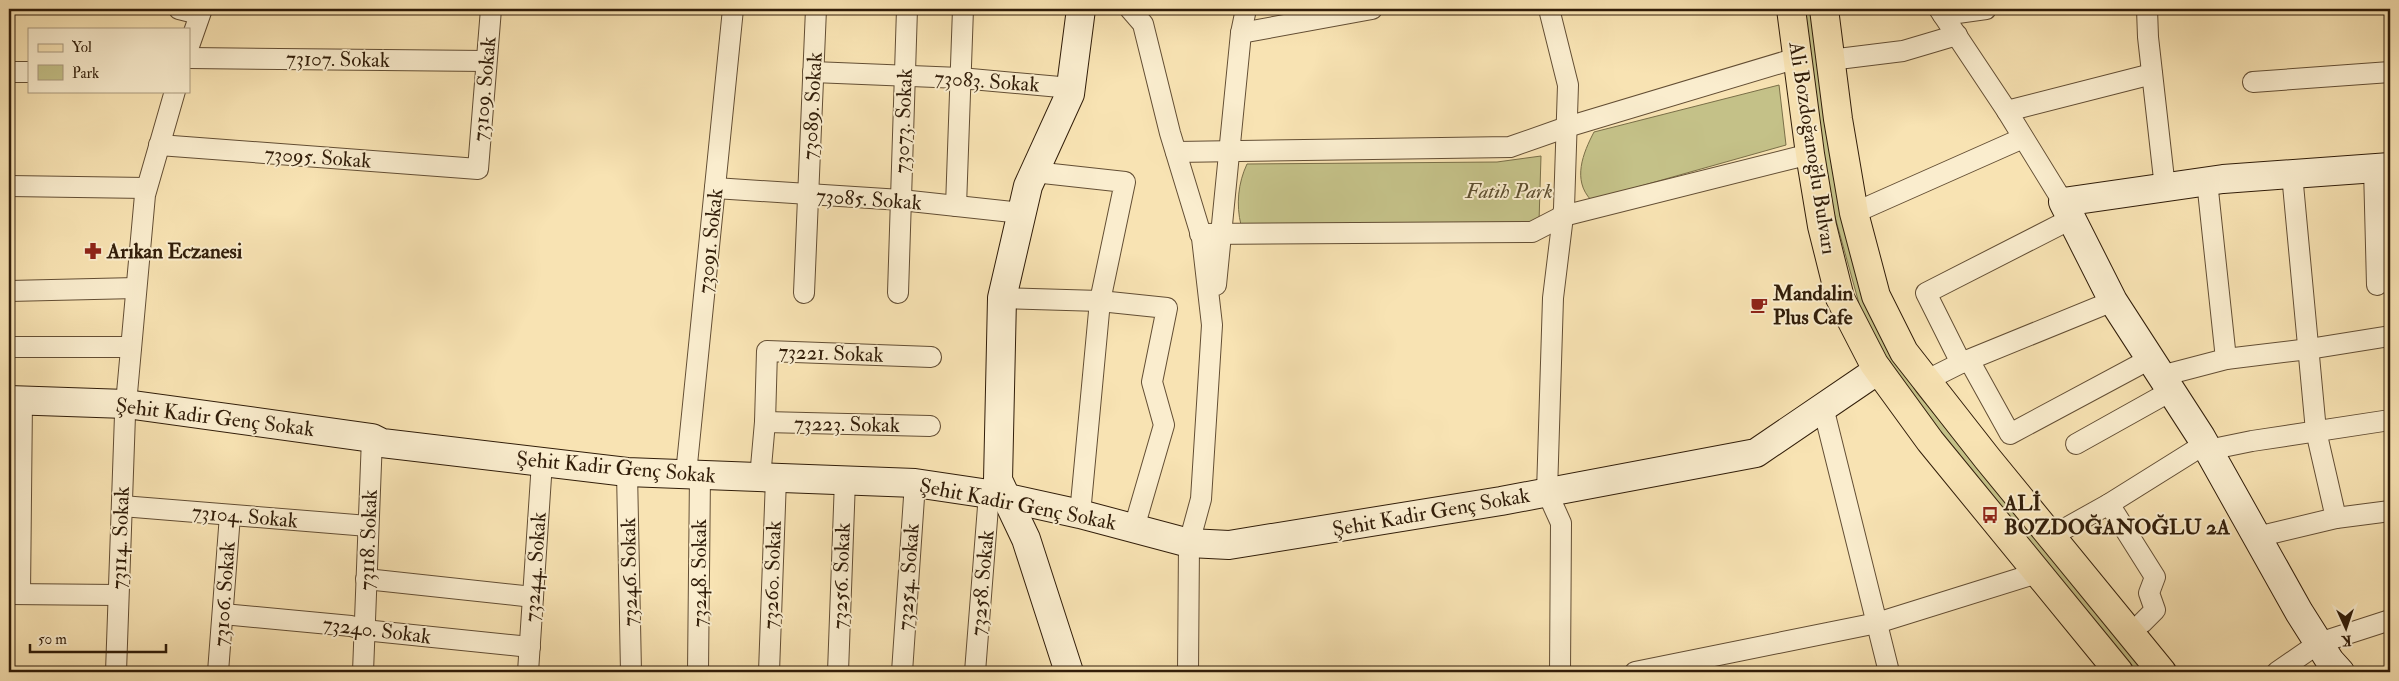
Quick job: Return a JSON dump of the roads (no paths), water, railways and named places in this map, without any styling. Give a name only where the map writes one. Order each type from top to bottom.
[{"type":"main road","points":[[1069,672],[1026,539],[1014,511],[997,496],[1002,298],[1028,186],[1070,94],[1081,9]]},
{"type":"main road","name":"Ali Bozdoğanoğlu Bulvarı","points":[[1791,9],[1810,154],[1822,226],[1840,298],[1878,370],[1930,441],[2119,672]]},
{"type":"main road","name":"Ali Bozdoğanoğlu Bulvarı","points":[[1824,9],[1838,119],[1854,213],[1876,296],[1904,352],[2050,537],[2162,672]]},
{"type":"main road","points":[[2340,672],[2319,643],[2207,447],[2113,301],[2067,210],[2166,188],[2207,182],[2382,168]]},
{"type":"main road","name":"Şehit Kadir Genç Sokak","points":[[15,400],[126,404],[372,438],[382,442],[628,472],[915,483],[997,496],[1080,514],[1189,543],[1229,545],[1547,492],[1756,453],[1878,370]]},
{"type":"street","points":[[180,9],[200,12],[190,43]]},
{"type":"street","name":"73109. Sokak","points":[[478,169],[491,9]]},
{"type":"street","name":"73091. Sokak","points":[[693,474],[715,188],[733,9]]},
{"type":"street","name":"73089. Sokak","points":[[804,293],[816,9]]},
{"type":"street","name":"73073. Sokak","points":[[898,292],[907,9]]},
{"type":"street","points":[[956,206],[963,9]]},
{"type":"street","points":[[1188,672],[1189,543],[1201,499],[1212,321],[1241,33],[1246,9]]},
{"type":"street","points":[[1241,33],[1372,9]]},
{"type":"street","points":[[1549,9],[1568,85],[1563,216],[1553,298],[1547,492],[1561,523],[1560,672]]},
{"type":"street","points":[[1941,12],[1986,9]]},
{"type":"street","points":[[2147,9],[2152,74],[2166,188]]},
{"type":"street","points":[[1134,10],[1143,24],[1176,152],[1200,234],[1212,321]]},
{"type":"street","points":[[1941,12],[2007,111],[2067,210],[1926,293],[1965,362],[2010,434],[2161,375],[2226,359],[2309,349],[2390,336]]},
{"type":"street","points":[[1830,60],[1903,51],[1957,35]]},
{"type":"street","name":"73107. Sokak","points":[[190,58],[486,61]]},
{"type":"street","points":[[1176,152],[1510,146],[1797,58]]},
{"type":"street","points":[[9,72],[28,72]]},
{"type":"street","name":"73083. Sokak","points":[[814,72],[960,78],[1071,88]]},
{"type":"street","points":[[2253,82],[2390,72]]},
{"type":"street","points":[[2007,111],[2152,74]]},
{"type":"street","points":[[126,404],[146,188],[175,92]]},
{"type":"street","points":[[1854,213],[2023,138]]},
{"type":"street","name":"73095. Sokak","points":[[159,145],[478,169]]},
{"type":"street","points":[[1200,234],[1532,232],[1563,216],[1810,154]]},
{"type":"street","points":[[2377,285],[2383,251],[2382,168]]},
{"type":"street","points":[[1034,172],[1125,182],[1100,301],[1080,514]]},
{"type":"street","points":[[2292,174],[2316,431],[2336,518]]},
{"type":"street","points":[[2207,182],[2226,359]]},
{"type":"street","points":[[9,186],[146,188]]},
{"type":"street","name":"73085. Sokak","points":[[715,188],[900,200],[1022,213]]},
{"type":"street","points":[[9,291],[136,288]]},
{"type":"street","points":[[1002,298],[1100,301],[1167,308],[1152,382],[1164,426],[1134,528]]},
{"type":"street","points":[[1925,381],[1965,362],[2113,301]]},
{"type":"street","points":[[9,347],[131,347]]},
{"type":"street","name":"73221. Sokak","points":[[768,478],[765,422],[767,350],[931,357]]},
{"type":"street","points":[[2076,444],[2161,375]]},
{"type":"street","points":[[15,400],[14,594],[118,595]]},
{"type":"street","name":"73114. Sokak","points":[[116,672],[126,404]]},
{"type":"street","points":[[1823,407],[1889,672]]},
{"type":"street","points":[[2050,537],[2207,447],[2390,420]]},
{"type":"street","name":"73223. Sokak","points":[[765,422],[930,426]]},
{"type":"street","name":"73118. Sokak","points":[[363,672],[372,438]]},
{"type":"street","name":"73244. Sokak","points":[[528,672],[542,462]]},
{"type":"street","name":"73246. Sokak","points":[[628,472],[631,672]]},
{"type":"street","name":"73248. Sokak","points":[[693,474],[698,672]]},
{"type":"street","name":"73260. Sokak","points":[[768,478],[769,672]]},
{"type":"street","name":"73256. Sokak","points":[[838,672],[845,480]]},
{"type":"street","name":"73254. Sokak","points":[[902,672],[915,483]]},
{"type":"street","name":"73258. Sokak","points":[[975,672],[997,496]]},
{"type":"street","points":[[2109,504],[2155,577],[2149,592],[2155,610],[2142,623]]},
{"type":"street","name":"73104. Sokak","points":[[122,506],[368,526]]},
{"type":"street","points":[[2257,537],[2336,518],[2390,511]]},
{"type":"street","name":"73106. Sokak","points":[[218,672],[230,515]]},
{"type":"street","points":[[1644,671],[1877,622],[2037,573]]},
{"type":"street","points":[[366,579],[533,597]]},
{"type":"street","name":"73240. Sokak","points":[[223,614],[351,626],[364,630],[530,647]]},
{"type":"street","points":[[2277,672],[2319,643],[2390,620]]},
{"type":"place","name":"Arıkan Eczanesi","points":[[93,251]]},
{"type":"place","name":"Mandalin Plus Cafe","points":[[1759,305]]},
{"type":"place","name":"ALİ BOZDOĞANOĞLU 2A","points":[[1990,515]]},
{"type":"park label","name":"Fatih Park","points":[[1509,191]]}]
